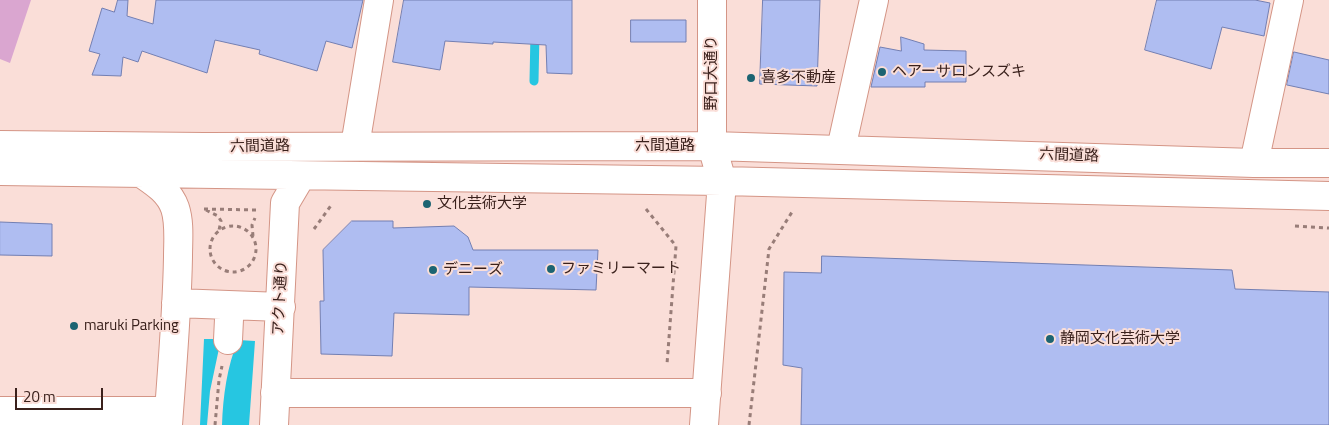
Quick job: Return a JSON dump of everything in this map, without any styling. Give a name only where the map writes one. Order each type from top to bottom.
[{"type":"street","points":[[355,146],[379,0]]},
{"type":"street","name":"野口大通り","points":[[704,425],[722,181],[712,146],[712,0]]},
{"type":"street","points":[[841,150],[874,0]]},
{"type":"street","points":[[1254,163],[1289,0]]},
{"type":"street","name":"六間道路","points":[[0,145],[204,147],[712,146],[1254,163],[1329,163]]},
{"type":"street","name":"六間道路","points":[[0,171],[722,181],[1329,196]]},
{"type":"street","points":[[0,411],[168,418],[176,303],[178,222],[171,198],[159,186],[141,173]]},
{"type":"street","name":"アクト通り","points":[[274,425],[285,203],[301,176]]},
{"type":"street","points":[[176,303],[281,307]]},
{"type":"street","points":[[275,392],[707,393]]},
{"type":"path","points":[[313,231],[333,203]]},
{"type":"path","points":[[643,205],[676,246],[667,372]]},
{"type":"path","points":[[219,231],[233,226],[248,231],[256,243],[257,251],[251,265],[237,272],[222,270],[216,265],[210,251],[214,237],[219,231],[221,221],[218,216],[204,208],[267,210]]},
{"type":"path","points":[[749,425],[769,249]]},
{"type":"path","points":[[215,425],[219,380],[228,330]]},
{"type":"shaded area","points":[[0,0],[31,0],[10,63],[0,59]]},
{"type":"water","points":[[204,339],[221,339],[210,391],[207,425],[200,425]]},
{"type":"water","points":[[238,340],[255,341],[249,425],[222,425],[226,382]]},
{"type":"building","points":[[118,0],[128,0],[127,16],[153,24],[156,0],[363,0],[352,48],[326,41],[317,71],[259,54],[260,50],[215,40],[207,73],[142,51],[138,62],[123,57],[121,76],[92,75],[100,54],[89,51],[102,8],[114,12]]},
{"type":"building","points":[[404,0],[572,0],[572,74],[547,73],[546,45],[445,41],[440,70],[393,62]]},
{"type":"building","points":[[763,0],[820,0],[817,86],[760,84]]},
{"type":"building","points":[[1157,0],[1255,0],[1270,3],[1264,36],[1222,27],[1211,69],[1145,50]]},
{"type":"building","points":[[631,20],[686,20],[686,42],[631,42]]},
{"type":"building","points":[[901,37],[924,44],[924,50],[966,51],[966,82],[925,82],[925,87],[871,87],[880,47],[901,51]]},
{"type":"building","points":[[1294,52],[1329,60],[1329,94],[1287,85]]},
{"type":"building","points":[[352,221],[393,221],[393,228],[454,226],[468,237],[473,250],[598,250],[596,290],[469,287],[469,315],[394,313],[392,356],[321,354],[320,301],[324,301],[323,250]]},
{"type":"building","points":[[0,222],[52,224],[52,256],[0,255]]},
{"type":"building","name":"静岡文化芸術大学","points":[[822,256],[1232,270],[1235,289],[1329,292],[1329,425],[801,425],[802,368],[783,365],[784,272],[821,273]]},
{"type":"waterway","points":[[534,81],[535,33]]},
{"type":"place","name":"ヘアーサロンスズキ","points":[[882,72]]},
{"type":"place","name":"喜多不動産","points":[[751,78]]},
{"type":"place","name":"文化芸術大学","points":[[427,204]]},
{"type":"place","name":"ファミリーマート","points":[[551,269]]},
{"type":"place","name":"デニーズ","points":[[433,270]]},
{"type":"place","name":"maruki Parking","points":[[74,326]]},
{"type":"place","name":"静岡文化芸術大学","points":[[1050,339]]}]
